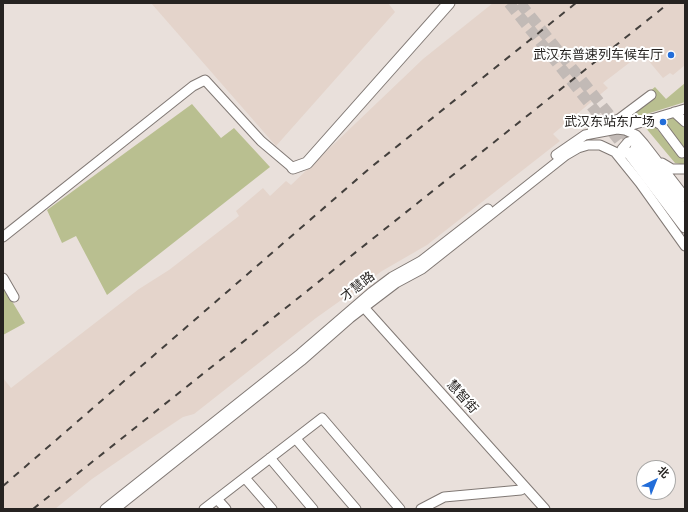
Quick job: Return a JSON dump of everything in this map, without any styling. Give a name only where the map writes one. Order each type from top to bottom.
[{"type":"main road","points":[[293,168],[439,3]]},
{"type":"main road","points":[[293,168],[307,163],[449,3]]},
{"type":"main road","points":[[632,151],[685,212]]},
{"type":"main road","points":[[632,151],[685,227]]},
{"type":"street","points":[[3,237],[193,86],[205,80],[239,119],[261,141],[293,168]]},
{"type":"street","points":[[585,135],[608,122],[619,119],[651,94]]},
{"type":"street","points":[[617,130],[685,108]]},
{"type":"street","points":[[674,112],[685,122]]},
{"type":"street","points":[[651,119],[661,125],[682,153]]},
{"type":"street","name":"才慧路","points":[[105,509],[360,306],[396,283],[422,269],[566,155],[578,148],[600,145],[615,152],[632,151],[636,135],[625,130],[617,130],[585,135],[576,140],[421,261],[392,277],[360,306],[301,361],[115,509]]},
{"type":"street","points":[[632,151],[660,162],[672,169],[685,169]]},
{"type":"street","points":[[632,151],[685,246]]},
{"type":"street","points":[[660,162],[685,197]]},
{"type":"street","points":[[3,278],[14,297]]},
{"type":"street","name":"慧智街","points":[[360,306],[539,509]]},
{"type":"street","name":"慧智街","points":[[360,306],[545,509]]},
{"type":"street","points":[[204,509],[322,418],[400,509]]},
{"type":"street","points":[[296,438],[356,509]]},
{"type":"street","points":[[270,458],[313,509]]},
{"type":"street","points":[[245,478],[272,509]]},
{"type":"street","points":[[421,509],[437,500],[449,496],[522,490]]},
{"type":"street","points":[[217,499],[226,509]]},
{"type":"shaded area","points":[[151,3],[388,3],[395,12],[276,146]]},
{"type":"shaded area","points":[[493,3],[685,3],[685,65],[673,75],[670,73],[663,78],[642,53],[603,83],[608,88],[553,134],[560,141],[427,245],[382,271],[316,318],[194,414],[183,417],[153,437],[92,479],[55,509],[3,509],[3,378],[11,388],[139,289],[169,270],[239,216],[236,211],[263,188],[270,196],[286,181],[291,185],[423,59]]},
{"type":"green space","points":[[685,83],[685,102],[637,117],[636,112],[655,97],[650,91],[655,87],[666,99]]},
{"type":"green space","points":[[192,104],[221,138],[234,128],[270,167],[107,295],[76,236],[62,243],[47,210]]},
{"type":"green space","points":[[672,117],[679,120],[685,128],[685,149],[665,125],[666,119]]},
{"type":"green space","points":[[653,124],[679,156],[685,151],[685,165],[675,163],[645,127]]},
{"type":"green space","points":[[3,286],[25,323],[3,335]]},
{"type":"tunnel","points":[[509,3],[629,153]]},
{"type":"tunnel","points":[[520,3],[636,148]]},
{"type":"railway","points":[[3,486],[370,168],[576,3]]},
{"type":"railway","points":[[33,509],[669,3]]},
{"type":"place","name":"武汉东普速列车候车厅","points":[[671,55]]},
{"type":"place","name":"武汉东站东广场","points":[[663,122]]}]
